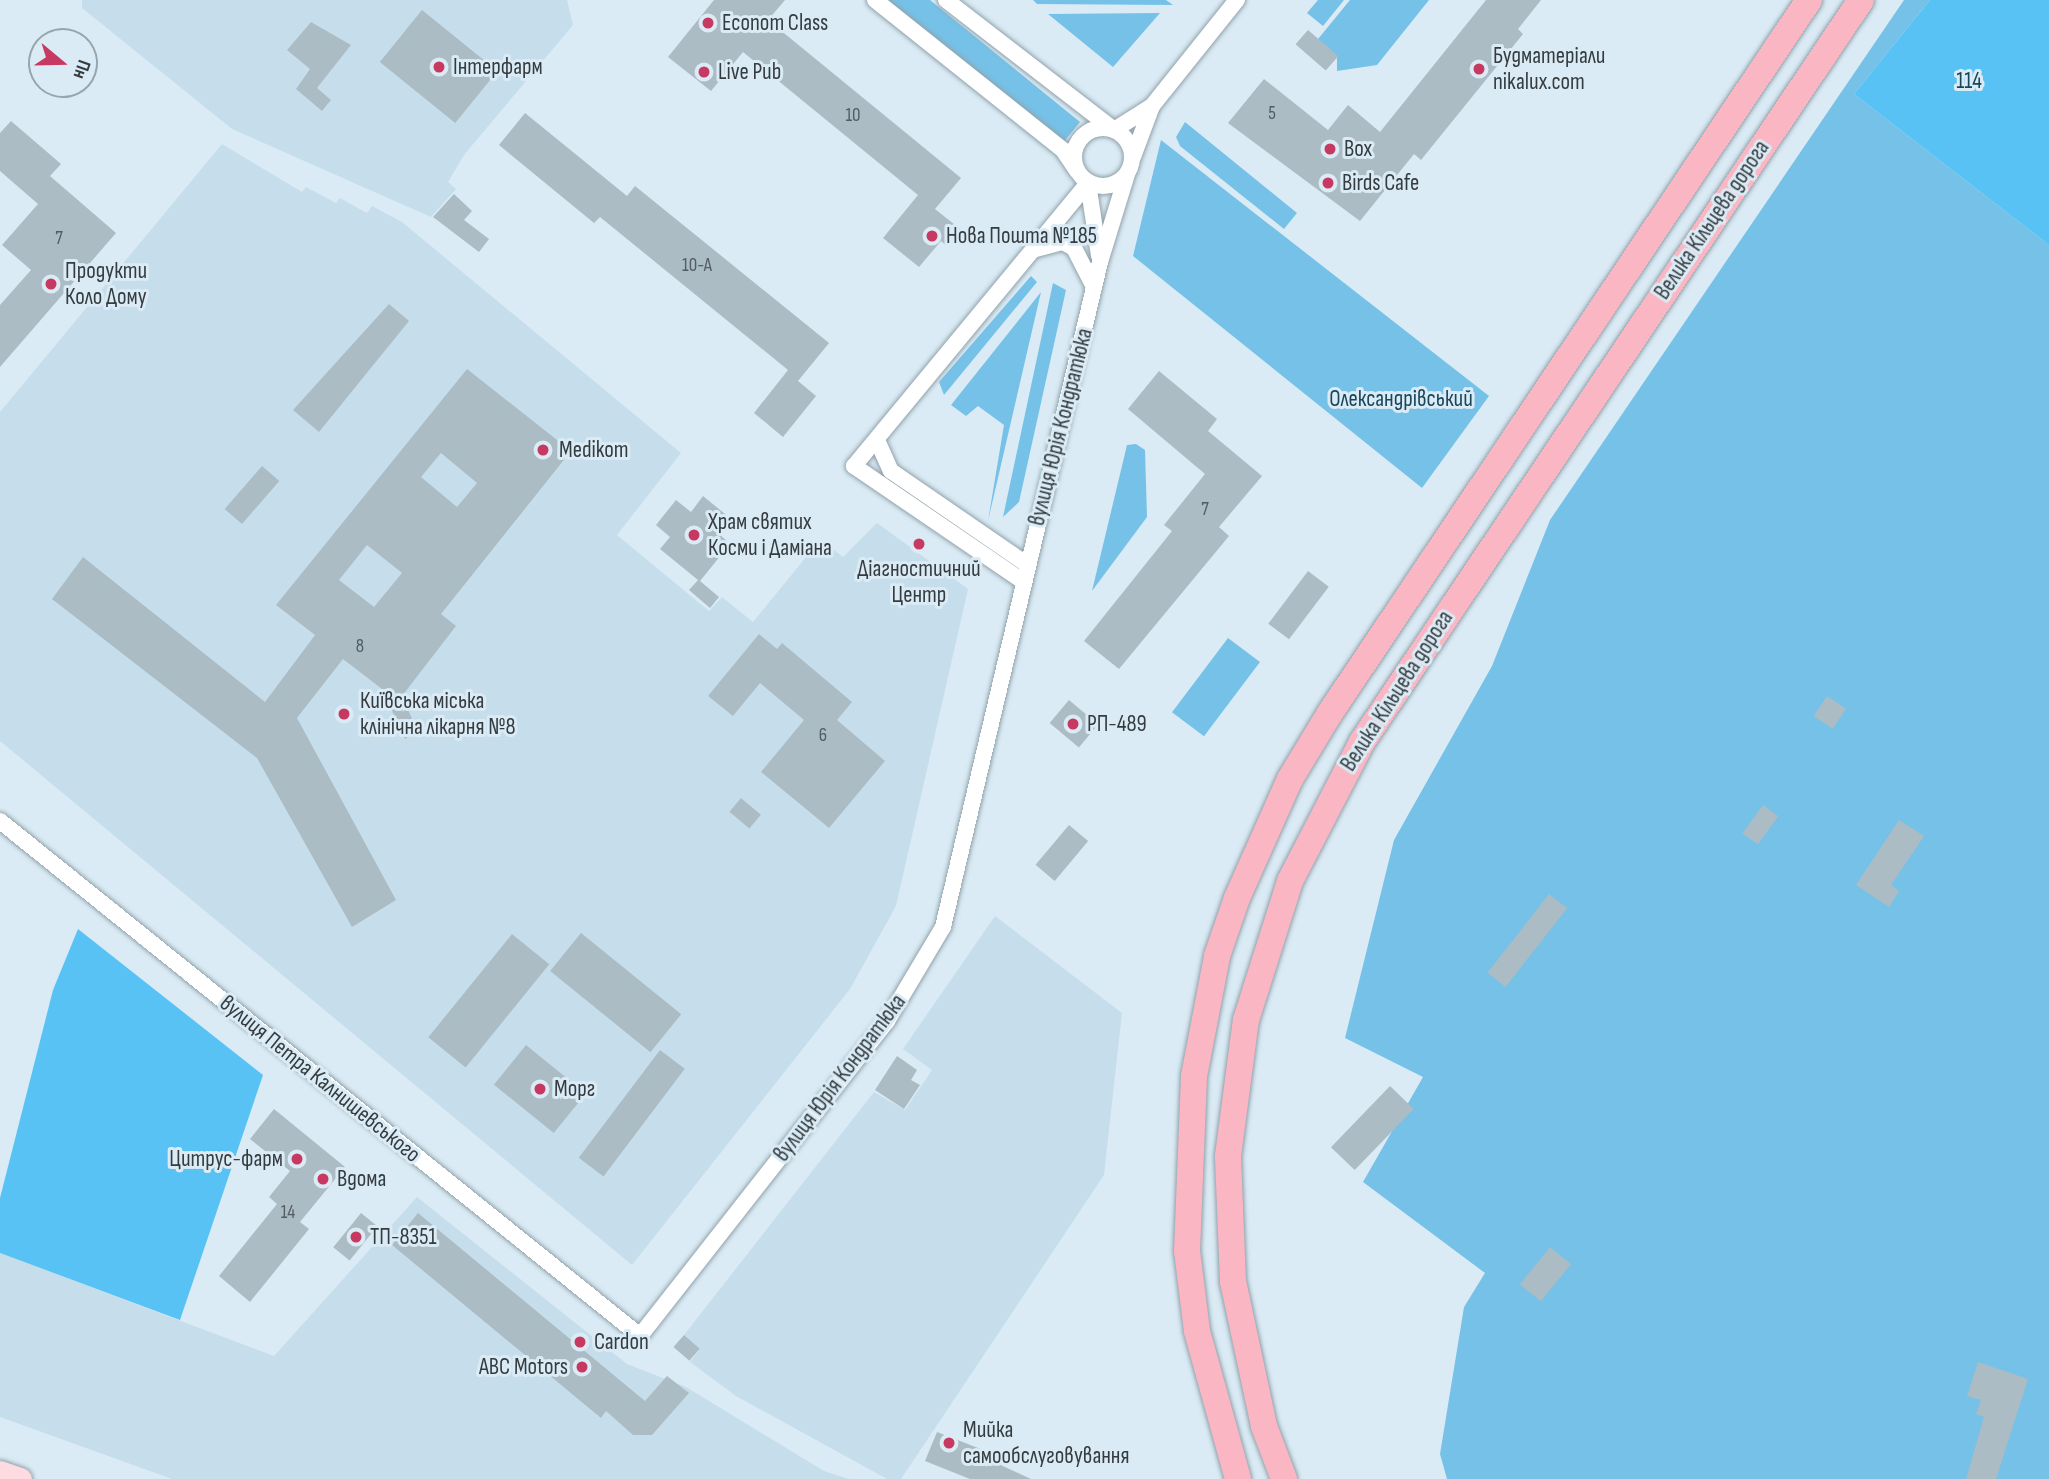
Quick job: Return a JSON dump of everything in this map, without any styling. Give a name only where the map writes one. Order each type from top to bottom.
[{"type":"main road","name":"Велика Кільцева дорога","points":[[1238,1479],[1198,1331],[1187,1251],[1194,1076],[1217,956],[1237,898],[1290,779],[1329,713],[1809,0]]},
{"type":"main road","name":"Велика Кільцева дорога","points":[[1284,1479],[1261,1412],[1233,1282],[1228,1156],[1246,1020],[1290,881],[1369,731],[1861,0]]},
{"type":"main road","points":[[0,1472],[20,1479]]},
{"type":"street","points":[[876,0],[1062,150],[1082,177],[1114,185],[1127,174],[1152,106],[1237,0]]},
{"type":"street","points":[[946,0],[1128,141],[1133,158]]},
{"type":"street","points":[[1024,582],[854,466],[1033,250],[1082,177],[1079,141],[1098,128],[1114,130],[1152,106]]},
{"type":"street","name":"вулиця Юрія Кондратюка","points":[[640,1336],[887,1021],[943,927],[1100,262],[1127,174]]},
{"type":"street","name":"вулиця Юрія Кондратюка","points":[[1082,177],[1100,262]]},
{"type":"street","points":[[1033,250],[1049,243],[1074,248],[1095,289]]},
{"type":"street","name":"вулиця Юрія Кондратюка","points":[[877,440],[891,471],[1028,565]]},
{"type":"street","name":"вулиця Петра Калнишевського","points":[[0,821],[640,1336]]},
{"type":"shaded area","points":[[82,0],[567,0],[573,25],[464,155],[448,182],[456,189],[431,217],[232,129],[82,8]]},
{"type":"shaded area","name":"Київська міська клінічна лікарня №8","points":[[222,144],[302,192],[306,187],[336,203],[340,198],[367,213],[372,206],[402,222],[681,453],[617,535],[709,611],[722,597],[753,622],[811,551],[829,546],[843,557],[877,523],[968,589],[896,906],[850,989],[632,1265],[0,741],[0,412]]},
{"type":"shaded area","points":[[995,916],[1122,1013],[1104,1175],[901,1479],[887,1479],[736,1396],[690,1362],[700,1349],[684,1335],[874,1092],[905,1110],[932,1070],[903,1049]]},
{"type":"shaded area","points":[[417,1197],[627,1364],[686,1387],[824,1471],[849,1479],[172,1479],[0,1417],[0,1253],[274,1356]]},
{"type":"green space","points":[[882,0],[930,0],[1080,122],[1062,144]]},
{"type":"green space","points":[[1033,0],[1166,0],[1173,5],[1037,4]]},
{"type":"green space","points":[[1318,0],[1344,0],[1323,26],[1307,13]]},
{"type":"green space","points":[[1350,0],[1429,0],[1377,65],[1337,71],[1337,56],[1318,39]]},
{"type":"green space","points":[[1904,0],[1930,0],[1854,94],[2049,245],[2049,1479],[1447,1479],[1440,1454],[1464,1307],[1485,1273],[1363,1182],[1423,1077],[1345,1038],[1394,840],[1492,666],[1550,520]]},
{"type":"green space","name":"114","points":[[1930,0],[2049,0],[2049,245],[1854,94]]},
{"type":"green space","points":[[1160,13],[1113,67],[1048,14]]},
{"type":"green space","points":[[1185,122],[1297,213],[1284,229],[1180,146],[1176,137]]},
{"type":"green space","name":"Олександрівський","points":[[1161,140],[1489,396],[1422,488],[1133,256]]},
{"type":"green space","points":[[1031,276],[1037,282],[944,395],[939,382]]},
{"type":"green space","points":[[1053,283],[1066,290],[1019,502],[1003,517]]},
{"type":"green space","points":[[1041,292],[988,521],[1004,425],[978,406],[966,416],[951,405]]},
{"type":"green space","points":[[1136,444],[1145,450],[1147,517],[1092,591],[1127,445]]},
{"type":"green space","points":[[1228,638],[1260,662],[1204,736],[1172,712]]},
{"type":"green space","points":[[78,929],[263,1075],[180,1320],[0,1253],[0,1198],[53,990]]},
{"type":"building","points":[[714,0],[785,0],[768,20],[961,178],[935,209],[960,229],[947,246],[941,241],[919,267],[883,238],[918,195],[743,52],[711,91],[668,57]]},
{"type":"building","points":[[1486,0],[1541,0],[1518,29],[1523,34],[1421,160],[1414,154],[1360,221],[1228,123],[1264,79],[1328,130],[1348,105],[1380,132]]},
{"type":"building","name":"Інтерфарм","points":[[422,10],[497,71],[455,123],[380,62]]},
{"type":"building","points":[[311,22],[351,45],[317,88],[331,100],[322,111],[296,89],[310,69],[287,50]]},
{"type":"building","points":[[1308,30],[1338,56],[1326,71],[1296,44]]},
{"type":"building","points":[[525,113],[627,196],[635,186],[829,343],[798,381],[816,396],[783,437],[754,413],[788,370],[600,217],[594,223],[499,145]]},
{"type":"building","points":[[11,121],[61,164],[50,176],[116,233],[0,367],[0,305],[31,270],[2,245],[38,204],[0,171],[0,133]]},
{"type":"building","points":[[454,194],[472,211],[464,220],[489,239],[479,252],[433,217]]},
{"type":"building","points":[[389,304],[409,321],[319,432],[293,410]]},
{"type":"building","points":[[467,369],[571,451],[441,614],[456,626],[402,696],[417,730],[405,739],[382,689],[343,659],[297,718],[396,900],[352,927],[257,758],[52,599],[83,557],[265,702],[315,635],[276,605]],"holes":[[[441,453],[477,483],[457,507],[421,477]],[[367,545],[402,573],[374,607],[339,580]]]},
{"type":"building","points":[[1159,371],[1217,419],[1208,431],[1262,476],[1219,527],[1229,536],[1119,669],[1084,641],[1172,531],[1164,525],[1205,474],[1128,409]]},
{"type":"building","points":[[262,466],[279,481],[242,524],[225,509]]},
{"type":"building","name":"Храм святих Косми і Даміана","points":[[703,496],[730,518],[718,533],[730,544],[700,581],[719,597],[710,608],[689,590],[698,580],[660,549],[670,537],[656,525],[676,500],[691,512]]},
{"type":"building","points":[[1308,571],[1329,587],[1289,639],[1268,624]]},
{"type":"building","points":[[759,634],[777,649],[782,643],[852,702],[837,720],[885,761],[829,828],[761,772],[804,720],[760,683],[733,716],[708,696]]},
{"type":"building","points":[[1827,696],[1846,709],[1833,729],[1814,716]]},
{"type":"building","name":"РП-489","points":[[1069,700],[1098,724],[1079,747],[1050,723]]},
{"type":"building","points":[[741,798],[761,815],[749,829],[729,812]]},
{"type":"building","points":[[1763,805],[1778,816],[1758,844],[1742,833]]},
{"type":"building","points":[[1899,820],[1924,836],[1891,885],[1899,891],[1889,907],[1856,885]]},
{"type":"building","points":[[1069,825],[1088,841],[1055,881],[1036,865]]},
{"type":"building","points":[[1549,894],[1567,908],[1506,987],[1487,973]]},
{"type":"building","points":[[581,933],[681,1014],[650,1052],[550,971]]},
{"type":"building","points":[[512,934],[549,964],[466,1068],[428,1037]]},
{"type":"building","name":"Морг","points":[[526,1045],[586,1093],[554,1133],[494,1085]]},
{"type":"building","points":[[660,1050],[685,1069],[604,1176],[579,1158]]},
{"type":"building","points":[[897,1056],[917,1070],[911,1080],[920,1085],[904,1109],[875,1090]]},
{"type":"building","points":[[1390,1086],[1414,1109],[1355,1170],[1331,1147]]},
{"type":"building","points":[[274,1109],[345,1167],[300,1222],[309,1229],[250,1302],[219,1276],[277,1204],[269,1197],[290,1171],[250,1139]]},
{"type":"building","name":"ТП-8351","points":[[361,1213],[377,1226],[350,1260],[333,1247]]},
{"type":"building","points":[[418,1213],[645,1401],[667,1376],[689,1393],[652,1435],[633,1435],[606,1411],[601,1418],[392,1245]]},
{"type":"building","points":[[1550,1247],[1571,1264],[1541,1301],[1520,1284]]},
{"type":"building","points":[[684,1335],[700,1349],[689,1361],[674,1347]]},
{"type":"building","points":[[1978,1362],[2028,1379],[1996,1479],[1966,1479],[1984,1417],[1976,1414],[1981,1400],[1967,1396]]},
{"type":"building","name":"Мийка самообслуговування","points":[[937,1432],[996,1455],[994,1462],[1031,1479],[970,1479],[925,1461]]},
{"type":"place","name":"Econom Class","points":[[708,23]]},
{"type":"place","name":"Інтерфарм","points":[[439,67]]},
{"type":"place","name":"Будматеріали nikalux.com","points":[[1479,69]]},
{"type":"place","name":"Live Pub","points":[[704,72]]},
{"type":"place","name":"Box","points":[[1330,149]]},
{"type":"place","name":"Birds Cafe","points":[[1328,183]]},
{"type":"place","name":"Нова Пошта №185","points":[[932,236]]},
{"type":"place","name":"Продукти Коло Дому","points":[[51,284]]},
{"type":"place","name":"Medikom","points":[[543,450]]},
{"type":"place","name":"Храм святих Косми і Даміана","points":[[694,535]]},
{"type":"place","name":"Діагностичний Центр","points":[[919,544]]},
{"type":"place","name":"Київська міська клінічна лікарня №8","points":[[344,714]]},
{"type":"place","name":"РП-489","points":[[1073,724]]},
{"type":"place","name":"Морг","points":[[540,1089]]},
{"type":"place","name":"Цитрус-фарм","points":[[297,1159]]},
{"type":"place","name":"Вдома","points":[[323,1179]]},
{"type":"place","name":"ТП-8351","points":[[356,1237]]},
{"type":"place","name":"Cardon","points":[[580,1342]]},
{"type":"place","name":"ABC Motors","points":[[582,1367]]},
{"type":"place","name":"Мийка самообслуговування","points":[[949,1443]]}]
